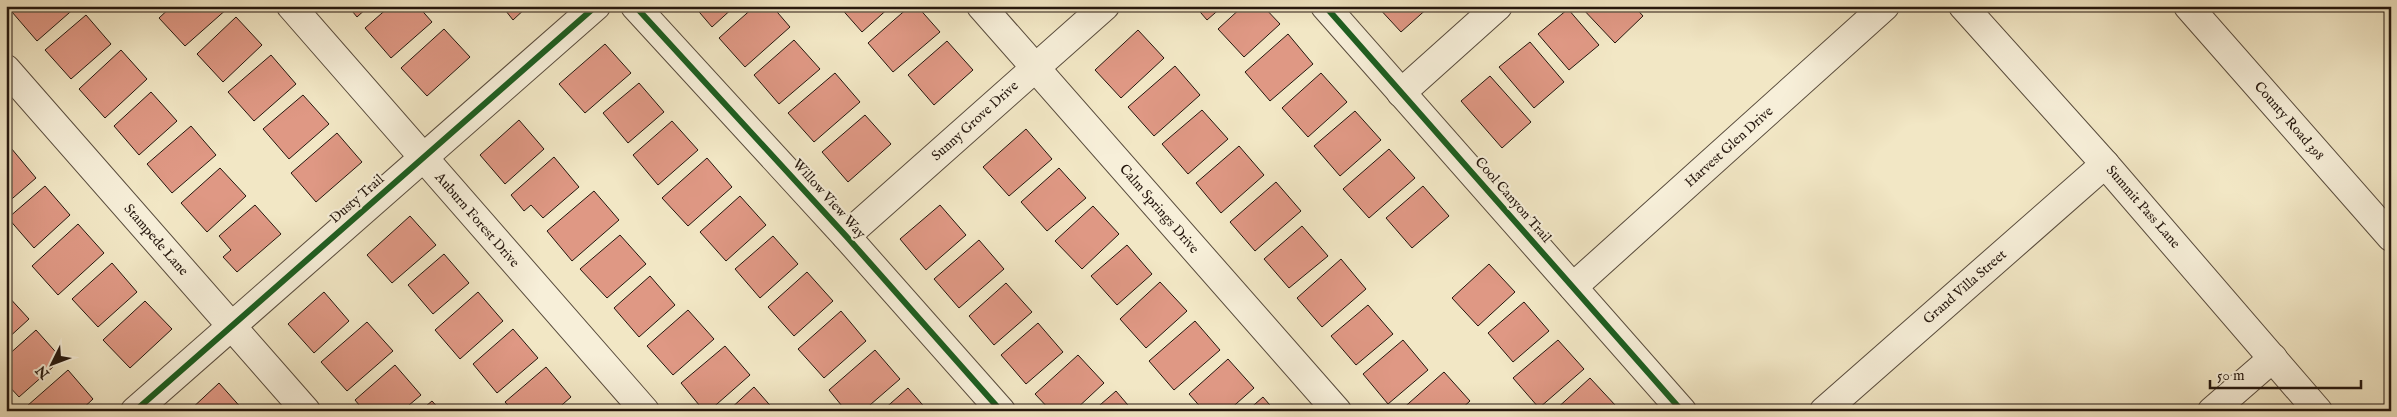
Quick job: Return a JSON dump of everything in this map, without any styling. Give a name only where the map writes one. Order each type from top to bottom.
[{"type":"street","name":"Auburn Forest Drive","points":[[291,6],[645,411]]},
{"type":"street","name":"Dusty Trail","points":[[135,411],[596,6]]},
{"type":"street","name":"Willow View Way","points":[[635,6],[846,236],[1001,411]]},
{"type":"street","name":"Calm Springs Drive","points":[[981,6],[1337,411]]},
{"type":"street","name":"Sunny Grove Drive","points":[[846,236],[1104,6]]},
{"type":"street","name":"Cool Canyon Trail","points":[[1325,6],[1682,411]]},
{"type":"street","points":[[1401,93],[1498,6]]},
{"type":"street","name":"Harvest Glen Drive","points":[[1572,287],[1885,6]]},
{"type":"street","name":"Summit Pass Lane","points":[[1963,6],[2105,164],[2318,411]]},
{"type":"street","name":"County Road 398","points":[[2188,6],[2391,237]]},
{"type":"street","name":"Stampede Lane","points":[[6,69],[306,411]]},
{"type":"street","name":"Grand Villa Street","points":[[1824,411],[2105,164]]},
{"type":"street","points":[[2212,411],[2273,358]]},
{"type":"building","points":[[19,6],[77,6],[37,41],[12,12]]},
{"type":"building","points":[[172,6],[226,6],[228,8],[185,46],[159,18]]},
{"type":"building","points":[[348,6],[369,6],[357,17]]},
{"type":"building","points":[[390,6],[418,6],[432,22],[391,58],[365,28]]},
{"type":"building","points":[[502,6],[528,6],[513,20]]},
{"type":"building","points":[[694,6],[735,6],[712,27]]},
{"type":"building","points":[[755,6],[772,6],[790,27],[745,67],[719,38]]},
{"type":"building","points":[[839,6],[891,6],[862,32]]},
{"type":"building","points":[[910,6],[917,6],[940,32],[893,72],[868,43]]},
{"type":"building","points":[[1039,6],[1051,6],[1045,12]]},
{"type":"building","points":[[1195,6],[1223,6],[1207,20]]},
{"type":"building","points":[[1243,6],[1263,6],[1280,24],[1244,57],[1218,29]]},
{"type":"building","points":[[1377,6],[1430,6],[1401,32]]},
{"type":"building","points":[[1580,6],[1634,6],[1643,16],[1615,43]]},
{"type":"building","points":[[1568,9],[1599,45],[1569,70],[1538,34]]},
{"type":"building","points":[[86,15],[111,44],[71,79],[45,50]]},
{"type":"building","points":[[236,17],[262,45],[223,82],[197,54]]},
{"type":"building","points":[[444,29],[470,57],[427,96],[401,68]]},
{"type":"building","points":[[1138,30],[1164,58],[1121,98],[1095,70]]},
{"type":"building","points":[[1288,34],[1313,64],[1270,101],[1245,72]]},
{"type":"building","points":[[794,40],[820,69],[779,104],[754,75]]},
{"type":"building","points":[[947,41],[973,70],[934,105],[908,75]]},
{"type":"building","points":[[1530,42],[1564,82],[1534,108],[1499,67]]},
{"type":"building","points":[[605,44],[631,73],[585,113],[559,84]]},
{"type":"building","points":[[121,50],[147,79],[105,118],[79,89]]},
{"type":"building","points":[[271,55],[296,84],[254,121],[228,92]]},
{"type":"building","points":[[1175,66],[1200,95],[1154,136],[1128,107]]},
{"type":"building","points":[[835,73],[860,102],[814,142],[788,113]]},
{"type":"building","points":[[1321,73],[1347,102],[1308,137],[1282,108]]},
{"type":"building","points":[[1490,76],[1531,122],[1502,148],[1461,101]]},
{"type":"building","points":[[639,83],[664,112],[628,143],[603,113]]},
{"type":"building","points":[[151,92],[177,121],[139,155],[114,126]]},
{"type":"building","points":[[303,95],[329,124],[289,159],[263,129]]},
{"type":"building","points":[[1202,110],[1228,139],[1188,174],[1162,144]]},
{"type":"building","points":[[1355,111],[1381,140],[1340,176],[1314,146]]},
{"type":"building","points":[[865,115],[891,144],[848,182],[822,152]]},
{"type":"building","points":[[519,120],[544,149],[505,184],[480,155]]},
{"type":"building","points":[[672,121],[698,150],[658,185],[633,155]]},
{"type":"building","points":[[191,126],[216,155],[172,193],[147,164]]},
{"type":"building","points":[[1026,129],[1052,159],[1009,196],[983,167]]},
{"type":"building","points":[[337,133],[362,162],[316,202],[291,173]]},
{"type":"building","points":[[1239,146],[1264,175],[1221,213],[1196,183]]},
{"type":"building","points":[[11,148],[36,178],[6,204],[6,152]]},
{"type":"building","points":[[1389,149],[1415,178],[1369,218],[1343,189]]},
{"type":"building","points":[[554,157],[579,187],[543,218],[531,205],[524,211],[511,195]]},
{"type":"building","points":[[707,158],[732,187],[688,226],[662,198]]},
{"type":"building","points":[[220,168],[246,196],[207,232],[181,203]]},
{"type":"building","points":[[1059,168],[1086,198],[1047,231],[1021,202]]},
{"type":"building","points":[[1276,182],[1301,211],[1255,251],[1230,222]]},
{"type":"building","points":[[45,186],[70,215],[34,248],[8,218]]},
{"type":"building","points":[[1423,186],[1449,216],[1412,248],[1386,218]]},
{"type":"building","points":[[594,191],[619,220],[572,261],[547,231]]},
{"type":"building","points":[[740,196],[766,225],[726,261],[700,232]]},
{"type":"building","points":[[255,205],[281,234],[237,272],[223,257],[231,250],[219,236]]},
{"type":"building","points":[[940,205],[966,235],[926,270],[900,239]]},
{"type":"building","points":[[1093,206],[1119,234],[1082,269],[1055,241]]},
{"type":"building","points":[[410,216],[436,245],[392,283],[367,255]]},
{"type":"building","points":[[78,224],[104,253],[58,295],[32,266]]},
{"type":"building","points":[[1302,226],[1328,256],[1289,288],[1264,259]]},
{"type":"building","points":[[620,235],[646,264],[607,298],[580,269]]},
{"type":"building","points":[[773,236],[798,264],[760,298],[735,269]]},
{"type":"building","points":[[979,240],[1004,269],[959,308],[934,279]]},
{"type":"building","points":[[1127,245],[1152,274],[1117,305],[1091,276]]},
{"type":"building","points":[[444,254],[469,283],[433,314],[408,285]]},
{"type":"building","points":[[1341,259],[1366,289],[1322,327],[1297,298]]},
{"type":"building","points":[[112,263],[137,292],[98,327],[72,299]]},
{"type":"building","points":[[1489,264],[1515,292],[1478,326],[1452,298]]},
{"type":"building","points":[[807,272],[833,301],[794,336],[768,307]]},
{"type":"building","points":[[650,276],[675,305],[639,337],[614,308]]},
{"type":"building","points":[[1160,282],[1187,311],[1146,348],[1120,319]]},
{"type":"building","points":[[1006,283],[1032,312],[994,345],[969,316]]},
{"type":"building","points":[[324,292],[349,321],[314,353],[288,324]]},
{"type":"building","points":[[478,292],[503,321],[460,359],[435,330]]},
{"type":"building","points":[[6,294],[29,319],[6,340]]},
{"type":"building","points":[[145,301],[172,329],[130,368],[103,340]]},
{"type":"building","points":[[1524,302],[1549,331],[1513,362],[1488,333]]},
{"type":"building","points":[[1368,305],[1393,334],[1356,365],[1331,336]]},
{"type":"building","points":[[688,310],[714,339],[673,375],[647,346]]},
{"type":"building","points":[[841,311],[866,341],[824,378],[798,349]]},
{"type":"building","points":[[1195,321],[1220,350],[1174,390],[1149,361]]},
{"type":"building","points":[[367,322],[393,351],[347,391],[321,362]]},
{"type":"building","points":[[1038,323],[1063,352],[1026,384],[1001,355]]},
{"type":"building","points":[[513,329],[538,358],[497,393],[473,364]]},
{"type":"building","points":[[36,330],[62,359],[19,397],[6,383],[6,357]]},
{"type":"building","points":[[1403,340],[1428,370],[1388,404],[1363,374]]},
{"type":"building","points":[[1558,340],[1584,369],[1539,408],[1513,378]]},
{"type":"building","points":[[725,346],[750,375],[709,411],[704,411],[681,383]]},
{"type":"building","points":[[875,350],[900,379],[863,411],[846,411],[829,390]]},
{"type":"building","points":[[1078,355],[1104,383],[1074,411],[1051,411],[1035,394]]},
{"type":"building","points":[[1228,359],[1254,388],[1228,411],[1204,411],[1189,394]]},
{"type":"building","points":[[395,365],[421,395],[402,411],[364,411],[355,400]]},
{"type":"building","points":[[546,367],[571,397],[555,411],[513,411],[505,402]]},
{"type":"building","points":[[68,370],[93,399],[80,411],[31,411],[27,406]]},
{"type":"building","points":[[1444,372],[1470,401],[1459,411],[1400,411]]},
{"type":"building","points":[[1590,378],[1616,406],[1611,411],[1554,411]]},
{"type":"building","points":[[219,383],[244,411],[189,411]]},
{"type":"building","points":[[754,387],[775,411],[728,411]]},
{"type":"building","points":[[908,388],[928,411],[882,411]]},
{"type":"building","points":[[1116,391],[1133,411],[1093,411]]},
{"type":"building","points":[[1263,397],[1275,411],[1247,411]]},
{"type":"building","points":[[432,401],[441,411],[420,411]]},
{"type":"cycle path","points":[[135,411],[596,6]]},
{"type":"cycle path","points":[[635,6],[846,236],[1001,411]]},
{"type":"cycle path","points":[[1325,6],[1682,411]]}]
